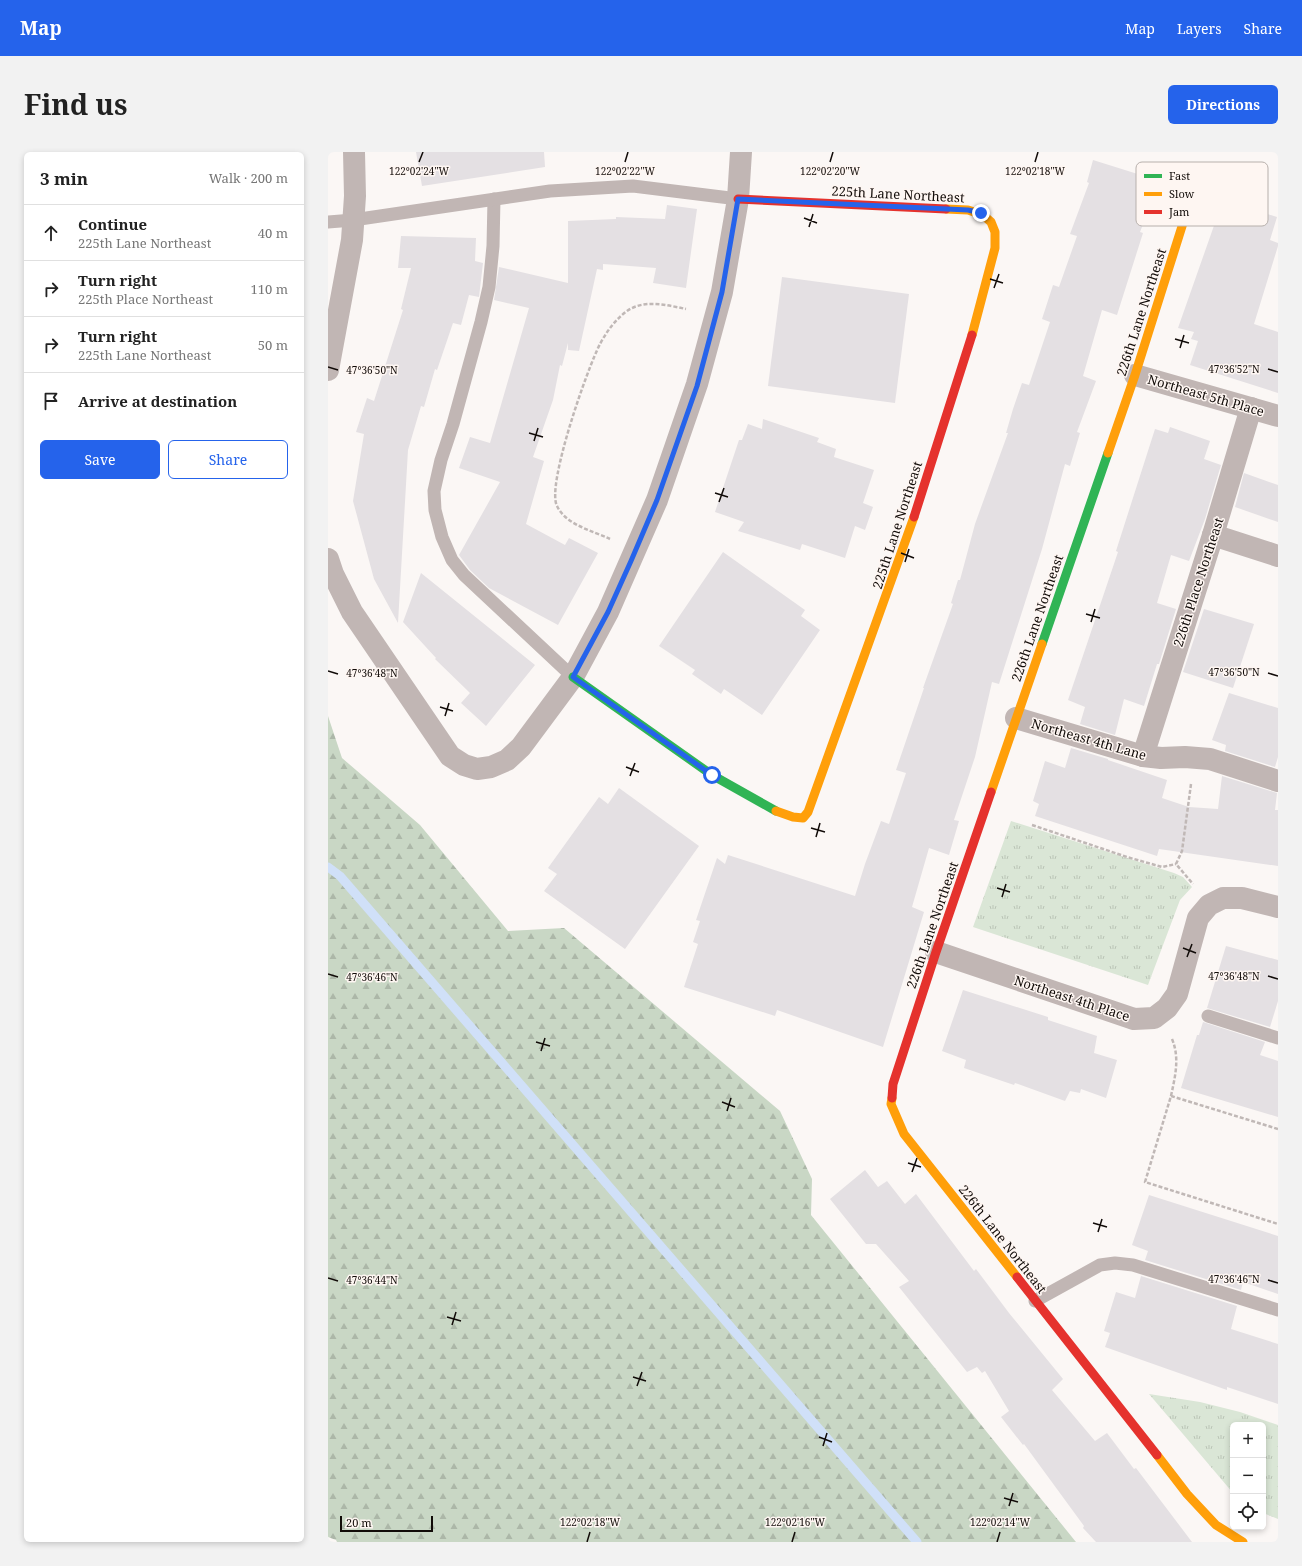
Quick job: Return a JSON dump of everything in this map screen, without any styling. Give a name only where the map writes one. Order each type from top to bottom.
[{"type":"street","points":[[328,370],[352,240],[356,196],[354,152]]},
{"type":"street","points":[[328,559],[333,574],[352,612],[450,756],[464,765],[477,769],[491,767],[507,760],[522,747],[573,677],[608,612],[657,500],[697,386],[722,292],[738,199],[741,152]]},
{"type":"street","name":"225th Lane Northeast","points":[[573,677],[712,775],[782,814],[803,818],[808,812],[908,536],[971,337],[995,248],[996,233],[992,221],[981,213],[968,210],[738,199]]},
{"type":"street","name":"226th Lane Northeast","points":[[1182,226],[1135,375],[936,952],[893,1084],[891,1104],[904,1134],[1187,1494],[1216,1525],[1243,1542]]},
{"type":"street","name":"Northeast 5th Place","points":[[1135,375],[1278,416]]},
{"type":"street","name":"226th Place Northeast","points":[[1143,756],[1213,535],[1251,408]]},
{"type":"street","points":[[1213,535],[1278,556]]},
{"type":"street","name":"Northeast 4th Lane","points":[[1016,718],[1143,756],[1210,759],[1278,781]]},
{"type":"street","name":"Northeast 4th Place","points":[[936,952],[1134,1019],[1154,1018],[1167,1008],[1177,994],[1198,918],[1209,905],[1223,898],[1242,898],[1278,907]]},
{"type":"lane","points":[[328,222],[353,220],[550,191],[633,186],[738,199]]},
{"type":"lane","points":[[494,199],[493,246],[488,286],[481,322],[453,424],[441,460],[434,491],[435,510],[444,543],[452,560],[464,575],[573,677]]},
{"type":"lane","points":[[1208,1016],[1278,1038]]},
{"type":"lane","points":[[1035,1301],[1100,1265],[1115,1263],[1133,1265],[1278,1310]]},
{"type":"path","points":[[610,539],[579,525],[564,516],[556,505],[554,487],[571,424],[586,378],[600,344],[613,323],[628,310],[647,304],[686,308]]},
{"type":"path","points":[[1176,864],[1182,851],[1185,835],[1194,758]]},
{"type":"path","points":[[1032,825],[1127,857],[1162,867],[1176,864]]},
{"type":"path","points":[[1176,864],[1197,889]]},
{"type":"path","points":[[1170,1035],[1176,1053],[1176,1070],[1171,1096],[1145,1182],[1278,1224]]},
{"type":"path","points":[[1171,1096],[1278,1129]]},
{"type":"green space","points":[[328,716],[342,758],[420,825],[508,931],[564,928],[780,1111],[812,1179],[811,1215],[1076,1542],[337,1542],[336,1540],[328,1537]]},
{"type":"green space","points":[[1011,821],[1174,873],[1183,877],[1192,887],[1180,900],[1148,985],[973,927]]},
{"type":"green space","points":[[1149,1394],[1200,1402],[1240,1412],[1278,1425],[1278,1519],[1266,1514],[1266,1422],[1230,1422],[1230,1489]]},
{"type":"building","points":[[416,152],[544,152],[545,167],[422,186]]},
{"type":"building","points":[[1093,160],[1136,173],[1136,226],[1142,226],[1140,232],[1143,233],[1117,315],[1102,310],[1083,376],[1096,381],[1077,432],[1080,433],[1070,466],[1065,464],[1042,549],[999,684],[992,682],[975,757],[954,820],[959,821],[949,855],[929,848],[912,907],[924,912],[883,1047],[777,1010],[775,1016],[684,987],[698,944],[693,942],[700,921],[696,920],[717,858],[725,864],[728,855],[855,896],[881,821],[889,824],[906,773],[896,770],[953,604],[951,603],[958,580],[960,580],[975,524],[1008,433],[1006,433],[1013,409],[1022,383],[1029,385],[1050,322],[1042,319],[1053,285],[1059,287],[1077,236],[1070,234],[1089,183],[1087,182]]},
{"type":"building","points":[[667,205],[697,209],[686,288],[653,283],[656,268],[603,264],[603,270],[597,269],[579,351],[568,350],[568,343],[562,366],[560,365],[553,400],[533,457],[544,461],[526,524],[565,545],[569,538],[598,553],[558,625],[489,588],[470,570],[459,555],[500,482],[459,468],[470,437],[490,443],[529,308],[494,300],[499,267],[568,283],[568,221],[616,219],[616,217],[665,219]]},
{"type":"building","points":[[1268,214],[1277,217],[1270,240],[1278,243],[1278,246],[1254,324],[1278,332],[1278,393],[1190,365],[1198,341],[1191,339],[1194,332],[1178,328],[1214,226],[1268,226]]},
{"type":"building","points":[[401,236],[476,238],[475,261],[483,263],[479,297],[469,295],[461,325],[453,323],[437,370],[435,369],[424,407],[421,406],[408,450],[398,623],[374,579],[353,501],[364,434],[356,432],[367,398],[374,401],[403,310],[401,309],[411,268],[398,268]]},
{"type":"building","points":[[782,277],[909,294],[895,403],[768,386]]},
{"type":"building","points":[[763,419],[819,438],[817,442],[836,449],[834,457],[874,470],[863,503],[873,507],[865,530],[855,526],[845,558],[802,544],[800,550],[738,531],[744,522],[715,512],[739,440],[742,440],[748,424],[762,429]]},
{"type":"building","points":[[1170,427],[1210,441],[1204,459],[1221,465],[1205,519],[1189,561],[1171,555],[1157,603],[1176,609],[1144,706],[1124,699],[1115,735],[1080,724],[1085,707],[1068,700],[1118,552],[1116,551],[1155,429],[1168,433]]},
{"type":"building","points":[[1244,473],[1278,485],[1278,522],[1235,507]]},
{"type":"building","points":[[723,552],[805,610],[801,616],[820,630],[762,715],[724,689],[721,694],[692,674],[695,670],[659,646]]},
{"type":"building","points":[[421,573],[535,665],[486,726],[461,703],[470,693],[435,659],[436,658],[403,622]]},
{"type":"building","points":[[1204,609],[1254,624],[1233,688],[1183,672]]},
{"type":"building","points":[[1229,693],[1278,708],[1278,757],[1275,767],[1225,751],[1226,745],[1212,740]]},
{"type":"building","points":[[1071,748],[1108,759],[1167,780],[1162,798],[1189,807],[1218,809],[1222,776],[1277,793],[1275,810],[1278,810],[1278,866],[1159,849],[1157,856],[1035,816],[1039,804],[1033,801],[1045,761],[1065,768]]},
{"type":"building","points":[[619,788],[699,846],[625,949],[544,891],[557,874],[548,868],[599,797],[608,804]]},
{"type":"building","points":[[1226,946],[1278,960],[1278,1001],[1270,1027],[1207,1008]]},
{"type":"building","points":[[963,990],[1048,1017],[1048,1020],[1097,1036],[1094,1053],[1117,1060],[1106,1098],[1081,1089],[1080,1093],[1070,1091],[1065,1101],[1015,1083],[1014,1085],[964,1068],[966,1060],[942,1051]]},
{"type":"building","points":[[1203,1022],[1265,1042],[1260,1055],[1278,1061],[1278,1117],[1181,1088],[1197,1035],[1199,1035]]},
{"type":"building","points":[[865,1170],[878,1187],[887,1181],[905,1204],[916,1194],[974,1271],[976,1269],[1009,1313],[1063,1379],[1052,1390],[1095,1441],[1107,1433],[1134,1469],[1136,1468],[1192,1542],[1096,1542],[1083,1528],[1084,1526],[1024,1444],[1023,1445],[1001,1417],[1009,1411],[985,1371],[982,1373],[977,1367],[967,1372],[899,1287],[909,1281],[876,1244],[866,1244],[830,1199]]},
{"type":"building","points":[[1149,1195],[1278,1236],[1278,1294],[1243,1282],[1241,1290],[1145,1260],[1148,1251],[1132,1245]]},
{"type":"building","points":[[1141,1276],[1237,1306],[1231,1329],[1278,1344],[1278,1404],[1227,1387],[1227,1390],[1105,1347],[1110,1333],[1104,1331],[1116,1292],[1135,1298]]},
{"type":"waterway","points":[[328,867],[340,876],[917,1542]]},
{"type":"traffic: fast","points":[[1042,644],[1108,453]]},
{"type":"traffic: fast","points":[[573,677],[712,775],[776,811]]},
{"type":"traffic: slow","points":[[946,209],[968,210],[983,215],[991,222],[995,232],[995,248],[972,335]]},
{"type":"traffic: slow","points":[[1108,453],[1135,375],[1182,226]]},
{"type":"traffic: slow","points":[[776,811],[793,817],[803,818],[808,812],[914,517]]},
{"type":"traffic: slow","points":[[991,792],[1042,644]]},
{"type":"traffic: slow","points":[[892,1098],[891,1104],[904,1134],[1017,1277]]},
{"type":"traffic: slow","points":[[1157,1455],[1187,1494],[1216,1525],[1243,1542]]},
{"type":"traffic: jam","points":[[738,199],[946,209]]},
{"type":"traffic: jam","points":[[914,517],[972,335]]},
{"type":"traffic: jam","points":[[892,1098],[893,1084],[936,952],[991,792]]},
{"type":"traffic: jam","points":[[1017,1277],[1157,1455]]},
{"type":"route","points":[[712,775],[573,677],[608,612],[657,500],[697,386],[722,292],[738,199],[968,210],[981,213]]}]
